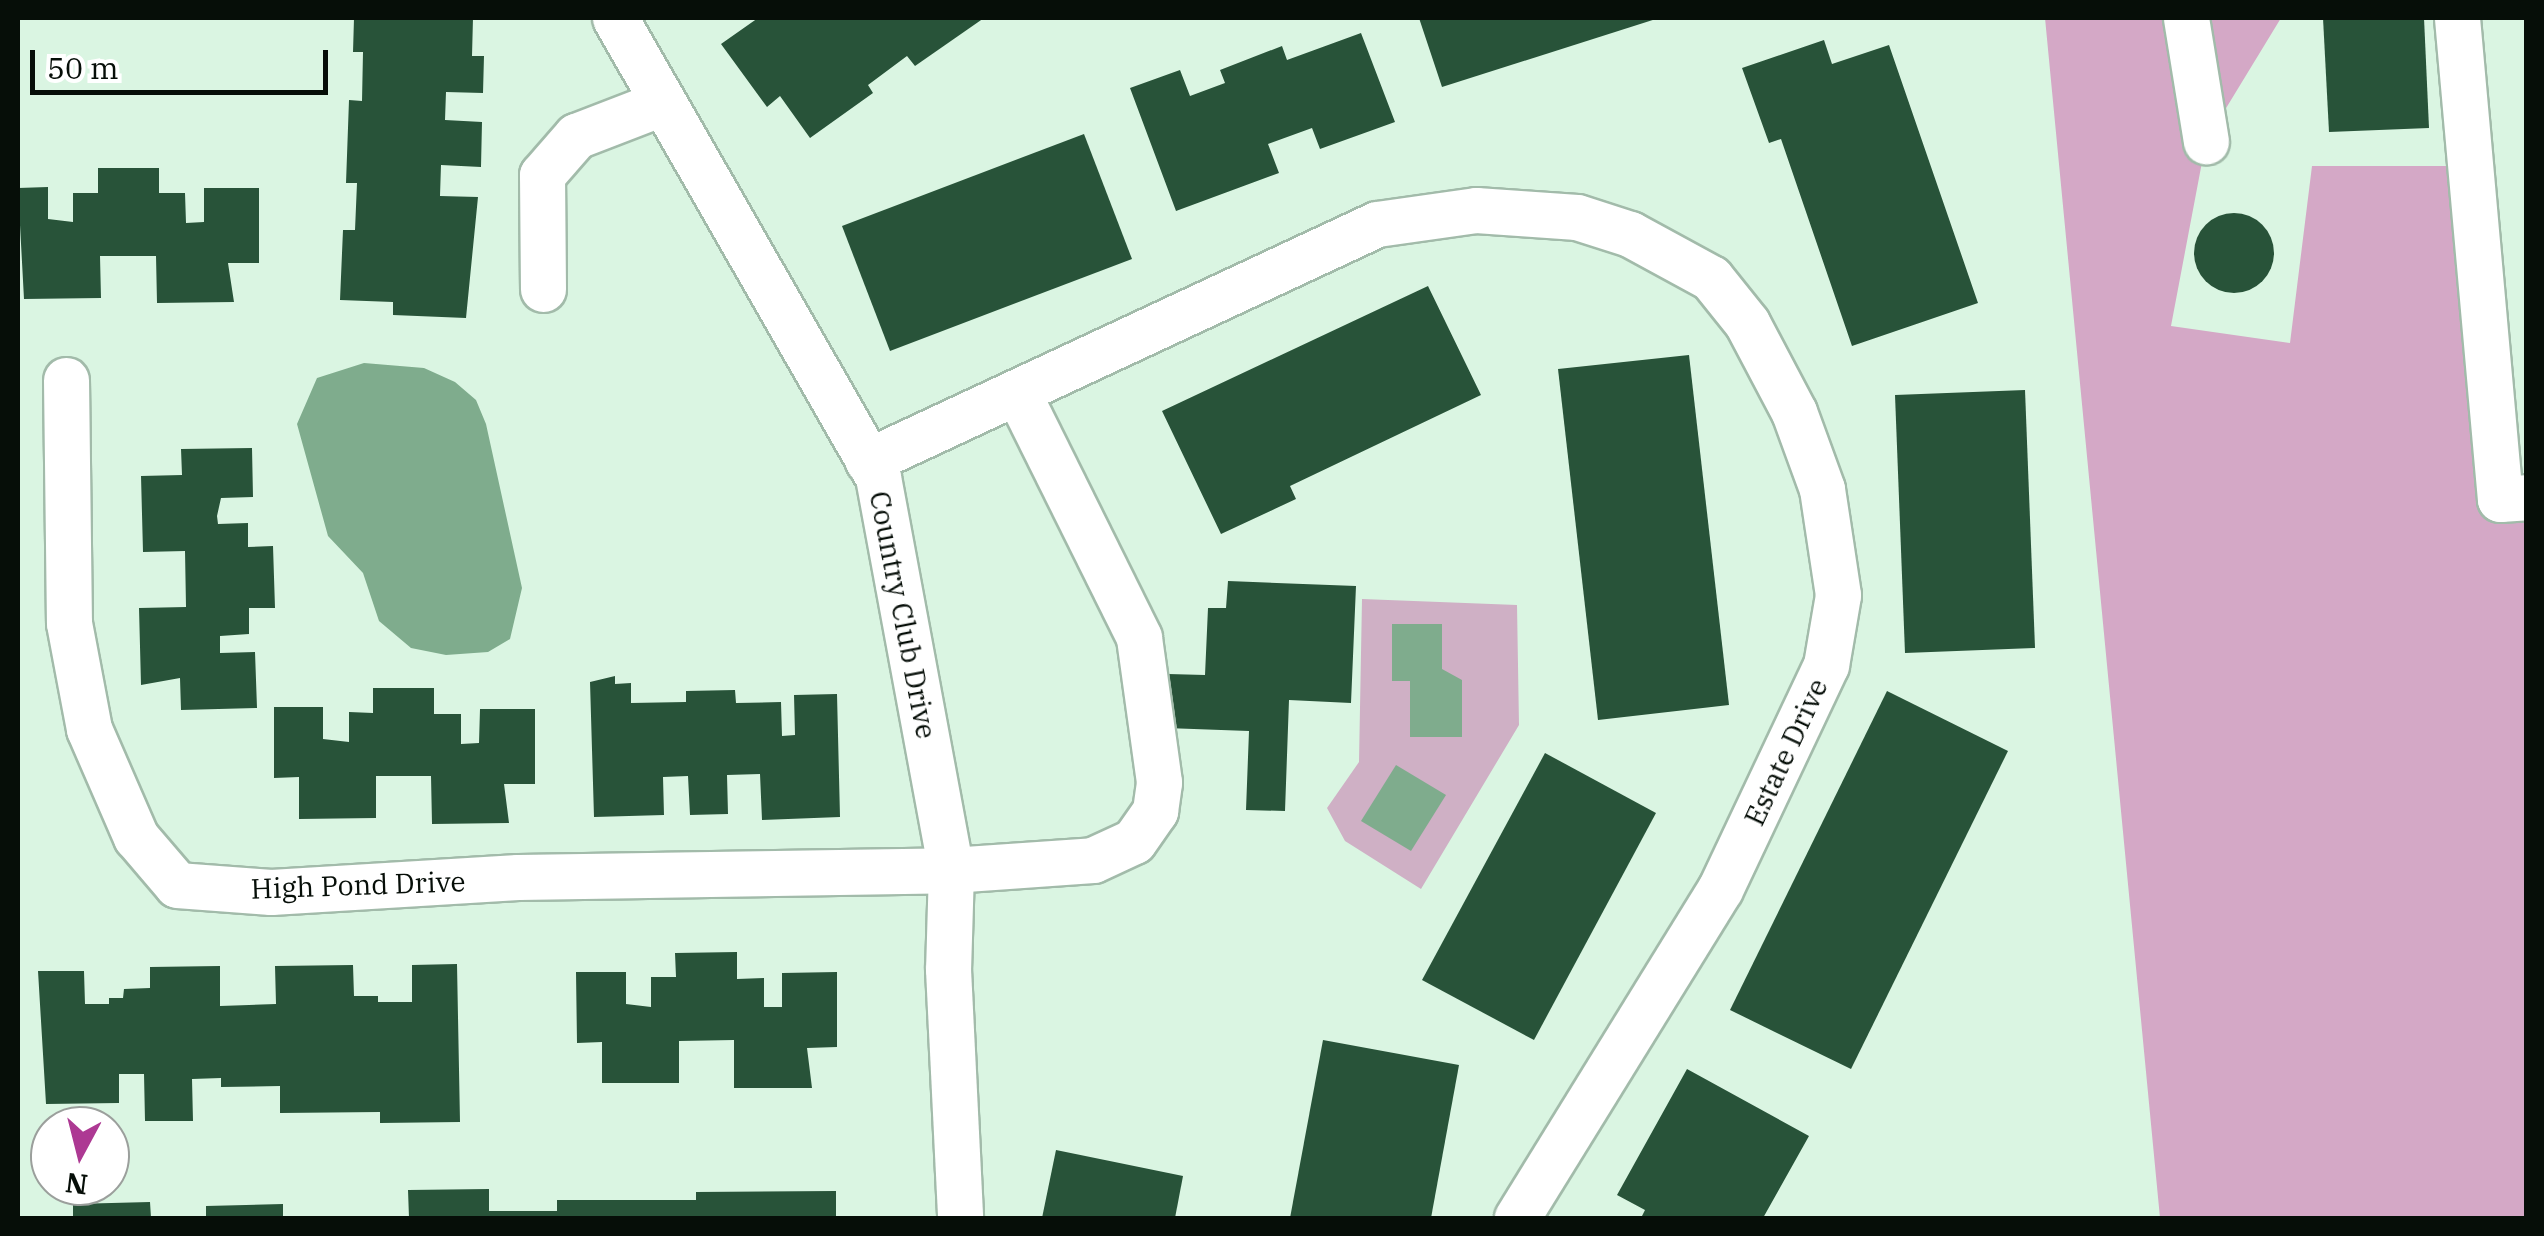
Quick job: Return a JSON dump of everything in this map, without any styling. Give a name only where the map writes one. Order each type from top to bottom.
[{"type":"street","name":"Country Club Drive","points":[[616,18],[660,104],[878,477],[951,870],[948,970],[960,1218]]},
{"type":"street","points":[[2186,18],[2206,141]]},
{"type":"street","points":[[2456,18],[2500,499],[2526,497]]},
{"type":"street","points":[[543,288],[542,175],[576,136],[660,104]]},
{"type":"street","name":"Estate Drive","points":[[868,461],[1377,224],[1425,214],[1529,211],[1630,234],[1711,278],[1747,323],[1794,412],[1822,489],[1838,595],[1826,665],[1720,890],[1517,1218]]},
{"type":"street","name":"High Pond Drive","points":[[66,380],[70,623],[89,729],[136,837],[177,885],[271,892],[518,878],[951,870]]},
{"type":"street","points":[[951,870],[1093,860],[1134,842],[1155,811],[1159,782],[1139,638],[1018,393]]},
{"type":"shaded area","points":[[2045,18],[2281,18],[2206,141],[2171,326],[2290,343],[2312,166],[2470,166],[2500,498],[2526,497],[2526,1218],[2160,1218]]},
{"type":"shaded area","points":[[364,363],[424,368],[455,382],[476,400],[486,424],[522,588],[510,639],[488,652],[446,655],[411,648],[379,621],[363,573],[328,536],[297,424],[317,378]]},
{"type":"shaded area","points":[[1362,599],[1517,605],[1519,725],[1421,889],[1345,841],[1327,808],[1359,762]]},
{"type":"shaded area","points":[[1392,624],[1442,624],[1442,669],[1462,680],[1462,737],[1410,737],[1410,681],[1392,681]]},
{"type":"shaded area","points":[[1396,765],[1446,795],[1411,851],[1361,821]]},
{"type":"building","points":[[354,18],[473,18],[472,56],[484,56],[483,93],[446,92],[445,120],[482,122],[481,167],[441,165],[440,196],[478,197],[466,318],[393,315],[393,302],[340,300],[343,230],[355,230],[357,183],[346,183],[349,100],[362,101],[363,52],[353,52]]},
{"type":"building","points":[[758,18],[984,18],[915,66],[907,56],[868,85],[873,93],[810,138],[780,96],[767,107],[721,44]]},
{"type":"building","points":[[1419,18],[1659,18],[1442,87]]},
{"type":"building","points":[[2323,18],[2424,18],[2429,128],[2329,132]]},
{"type":"building","points":[[1361,33],[1395,122],[1320,149],[1312,128],[1268,144],[1279,173],[1176,211],[1130,88],[1180,70],[1190,96],[1225,83],[1220,70],[1282,46],[1287,60]]},
{"type":"building","points":[[1824,40],[1832,64],[1889,45],[1978,303],[1852,346],[1781,139],[1769,143],[1742,68]]},
{"type":"building","points":[[1084,134],[1132,259],[890,351],[842,226]]},
{"type":"building","points":[[98,168],[159,168],[159,193],[185,193],[186,223],[204,222],[204,188],[259,188],[259,263],[228,263],[234,302],[157,303],[156,256],[100,256],[101,298],[24,299],[18,188],[48,187],[48,219],[73,222],[73,193],[98,193]]},
{"type":"building","points":[[2234,213],[2249,216],[2262,225],[2271,238],[2271,268],[2262,281],[2249,290],[2234,293],[2219,290],[2206,281],[2197,268],[2194,253],[2197,238],[2206,225],[2219,216]]},
{"type":"building","points":[[1428,286],[1481,395],[1290,486],[1296,499],[1221,534],[1162,411]]},
{"type":"building","points":[[1689,355],[1729,705],[1598,720],[1558,369]]},
{"type":"building","points":[[2025,390],[2035,648],[1905,653],[1895,395]]},
{"type":"building","points":[[252,448],[253,497],[221,498],[217,516],[218,524],[248,523],[248,547],[273,546],[275,608],[249,608],[249,634],[220,636],[220,653],[255,652],[257,708],[181,710],[180,678],[141,685],[139,608],[186,607],[185,551],[143,552],[141,476],[182,475],[181,449]]},
{"type":"building","points":[[1228,581],[1356,586],[1351,703],[1289,700],[1285,811],[1246,810],[1249,731],[1166,728],[1168,674],[1205,675],[1208,608],[1226,608]]},
{"type":"building","points":[[615,676],[615,684],[631,683],[631,703],[686,702],[686,691],[735,690],[736,703],[781,702],[782,736],[795,735],[794,695],[837,694],[840,817],[762,820],[760,774],[727,775],[728,814],[690,815],[688,776],[663,777],[664,815],[594,817],[590,682]]},
{"type":"building","points":[[373,688],[434,688],[434,714],[461,714],[461,744],[479,743],[480,709],[535,709],[535,784],[504,784],[509,823],[432,824],[431,776],[376,776],[376,818],[299,819],[299,777],[274,778],[274,707],[323,707],[323,739],[349,742],[349,712],[373,713]]},
{"type":"building","points":[[1887,691],[2008,751],[1851,1069],[1730,1010]]},
{"type":"building","points":[[1545,753],[1656,813],[1534,1040],[1422,980]]},
{"type":"building","points":[[737,952],[737,979],[764,978],[764,1007],[782,1007],[782,973],[837,972],[837,1047],[807,1048],[812,1088],[734,1088],[734,1040],[679,1041],[679,1083],[602,1083],[602,1042],[577,1043],[576,972],[626,972],[626,1004],[651,1007],[651,977],[676,977],[675,953]]},
{"type":"building","points":[[457,964],[460,1122],[380,1123],[380,1112],[280,1113],[280,1086],[221,1087],[221,1078],[192,1079],[193,1121],[145,1121],[144,1074],[119,1074],[119,1103],[46,1104],[38,971],[84,971],[85,1004],[109,1004],[109,998],[123,998],[124,989],[150,988],[150,967],[220,966],[220,1006],[276,1004],[275,966],[353,965],[354,996],[378,996],[378,1002],[412,1002],[412,965]]},
{"type":"building","points":[[1323,1040],[1459,1065],[1431,1218],[1290,1218]]},
{"type":"building","points":[[1687,1069],[1809,1136],[1763,1218],[1641,1218],[1645,1210],[1617,1195]]},
{"type":"building","points":[[1056,1150],[1183,1176],[1175,1218],[1042,1218]]},
{"type":"building","points":[[489,1189],[489,1211],[557,1211],[557,1200],[696,1200],[696,1192],[836,1191],[836,1218],[409,1218],[408,1190]]},
{"type":"building","points":[[150,1202],[151,1218],[73,1218],[73,1206],[130,1206],[130,1203]]},
{"type":"building","points":[[283,1204],[283,1218],[206,1218],[206,1206]]}]
